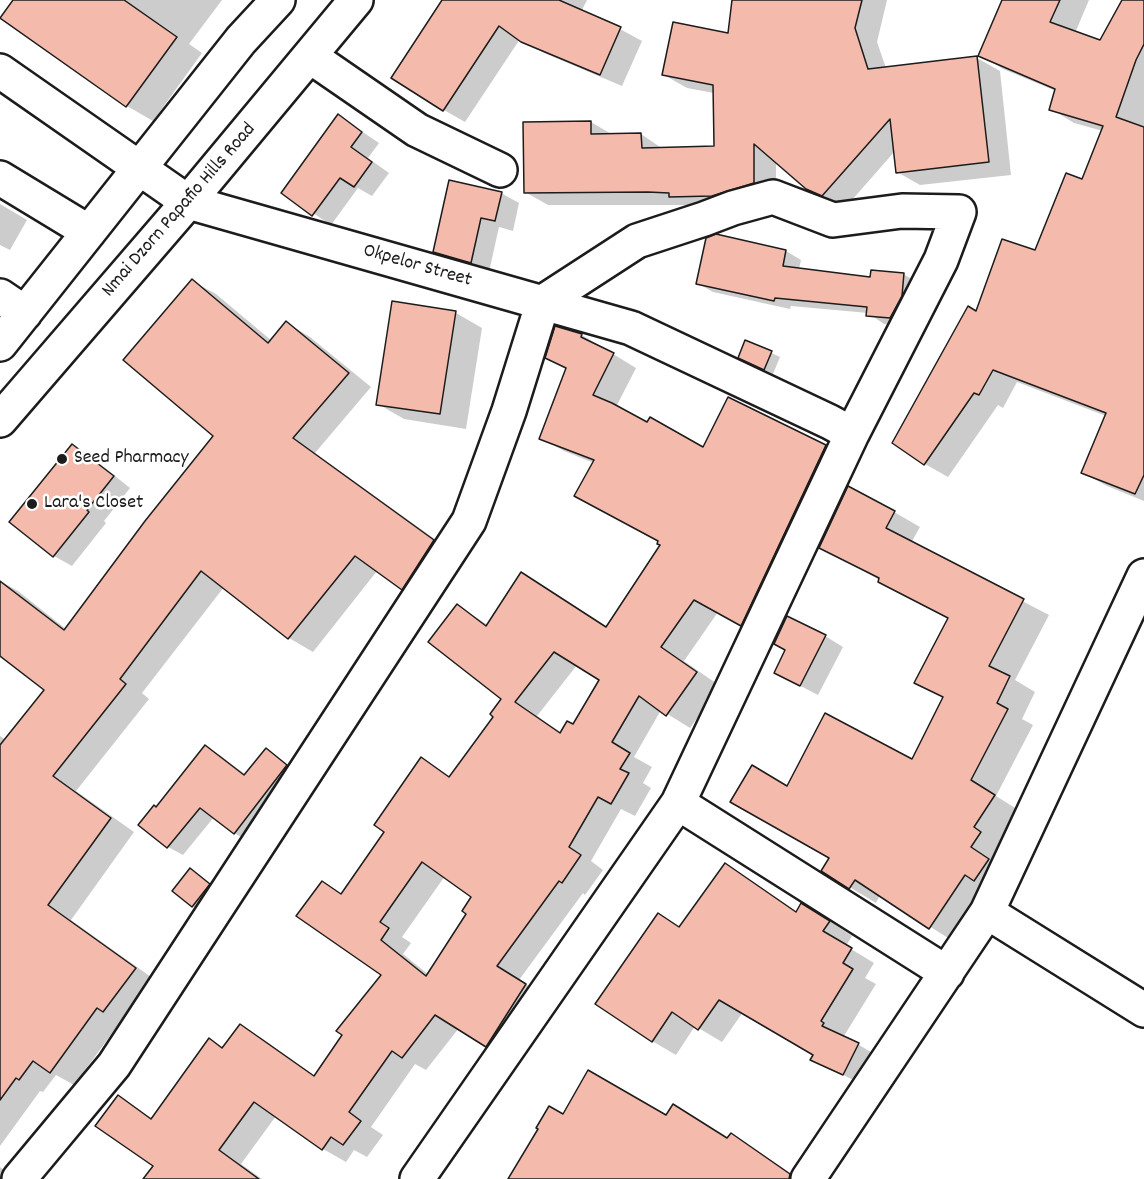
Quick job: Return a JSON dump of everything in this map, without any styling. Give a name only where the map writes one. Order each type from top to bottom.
[{"type":"street","points":[[0,344],[12,304],[88,232],[241,40],[278,0]]},
{"type":"street","name":"Nmai Dzorn Papafio Hills Road","points":[[0,420],[311,57],[356,0]]},
{"type":"street","points":[[311,57],[417,130],[500,170]]},
{"type":"street","name":"Okpelor Street","points":[[0,71],[188,202],[631,328],[852,434]]},
{"type":"street","points":[[0,178],[88,232]]},
{"type":"street","points":[[20,1179],[114,1065],[469,521],[509,411],[543,302],[637,241],[733,208],[773,197],[833,220],[902,211],[959,212],[941,260],[852,434],[678,803],[417,1179]]},
{"type":"street","points":[[808,1179],[987,912],[1144,576]]},
{"type":"street","points":[[678,803],[947,973]]},
{"type":"street","points":[[987,912],[1144,1010]]},
{"type":"building","points":[[13,0],[124,0],[177,37],[126,107],[0,18]]},
{"type":"building","points":[[442,0],[559,0],[621,27],[600,75],[521,42],[499,26],[443,111],[391,78]]},
{"type":"building","points":[[732,0],[862,0],[855,28],[868,69],[977,56],[989,162],[896,173],[890,119],[822,196],[806,189],[754,144],[754,183],[712,196],[669,197],[669,193],[648,192],[524,193],[523,122],[591,121],[591,134],[641,133],[642,148],[714,146],[713,85],[662,75],[673,22],[728,33]]},
{"type":"building","points":[[1002,0],[1060,0],[1050,22],[1100,40],[1122,0],[1144,0],[1144,44],[1116,117],[1144,127],[1144,475],[1135,494],[1081,473],[1106,413],[993,370],[979,395],[974,393],[924,465],[892,443],[968,306],[976,311],[1002,239],[1035,250],[1066,173],[1082,179],[1103,126],[1049,110],[1055,89],[978,56]]},
{"type":"building","points":[[338,114],[362,132],[351,147],[372,162],[354,187],[340,178],[312,216],[281,193]]},
{"type":"building","points":[[449,180],[502,192],[495,221],[481,218],[471,263],[433,252]]},
{"type":"building","points":[[716,234],[786,250],[783,266],[870,277],[871,270],[904,273],[902,296],[890,318],[866,316],[867,307],[775,298],[774,301],[696,284],[706,238]]},
{"type":"building","points":[[192,279],[268,343],[286,321],[349,373],[293,438],[434,540],[402,590],[355,556],[288,639],[201,571],[120,679],[126,684],[53,776],[111,818],[48,905],[136,968],[103,1012],[97,1008],[50,1073],[33,1061],[19,1080],[16,1078],[0,1100],[0,745],[44,690],[0,656],[0,581],[64,630],[145,521],[213,436],[123,360]]},
{"type":"building","points":[[392,301],[456,311],[440,414],[376,405]]},
{"type":"building","points":[[555,326],[582,334],[581,337],[614,353],[593,395],[647,422],[650,417],[703,447],[728,397],[826,445],[741,626],[694,600],[661,647],[697,672],[666,716],[639,696],[612,742],[630,753],[620,769],[629,773],[611,804],[598,797],[569,847],[581,855],[562,883],[559,881],[497,966],[526,984],[486,1047],[435,1015],[402,1058],[392,1051],[349,1112],[361,1121],[343,1145],[331,1137],[322,1150],[254,1102],[219,1150],[259,1179],[143,1179],[153,1166],[95,1126],[118,1095],[151,1119],[209,1038],[222,1048],[240,1024],[314,1076],[342,1035],[336,1031],[381,975],[296,916],[322,881],[341,894],[384,832],[374,825],[421,757],[449,777],[493,717],[490,714],[501,699],[428,642],[457,604],[486,626],[521,572],[606,627],[660,545],[657,544],[658,541],[574,496],[594,460],[539,439],[566,368],[545,358]],"holes":[[[554,652],[599,680],[573,724],[567,721],[560,733],[515,702]],[[422,862],[471,897],[462,911],[466,914],[426,976],[381,940],[389,928],[380,922]]]},
{"type":"building","points":[[745,340],[772,351],[764,370],[738,358]]},
{"type":"building","points":[[72,444],[114,476],[53,557],[9,522]]},
{"type":"building","points":[[848,486],[895,511],[886,528],[1024,599],[989,666],[1010,676],[997,703],[1008,709],[971,780],[995,795],[974,827],[981,832],[971,847],[989,859],[974,881],[965,875],[929,929],[855,880],[849,889],[821,871],[829,858],[730,802],[752,765],[787,786],[825,713],[912,759],[943,697],[914,683],[948,618],[878,582],[879,578],[819,548]]},
{"type":"building","points":[[787,616],[826,635],[800,686],[774,673],[785,650],[774,644]]},
{"type":"building","points":[[205,745],[244,775],[266,748],[287,765],[234,834],[200,808],[167,848],[138,825],[154,805],[156,807]]},
{"type":"building","points":[[725,863],[796,912],[801,903],[830,921],[823,931],[852,948],[843,963],[853,969],[821,1021],[824,1023],[822,1026],[859,1043],[843,1075],[810,1060],[813,1055],[719,1000],[698,1030],[672,1012],[652,1042],[595,1004],[658,913],[679,927]]},
{"type":"building","points":[[190,868],[210,884],[192,907],[172,891]]},
{"type":"building","points":[[588,1070],[666,1115],[673,1104],[727,1138],[731,1133],[790,1174],[789,1179],[508,1179],[549,1106],[563,1114]]},
{"type":"place","name":"Seed Pharmacy","points":[[62,459]]},
{"type":"place","name":"Lara's Closet","points":[[32,504]]}]
